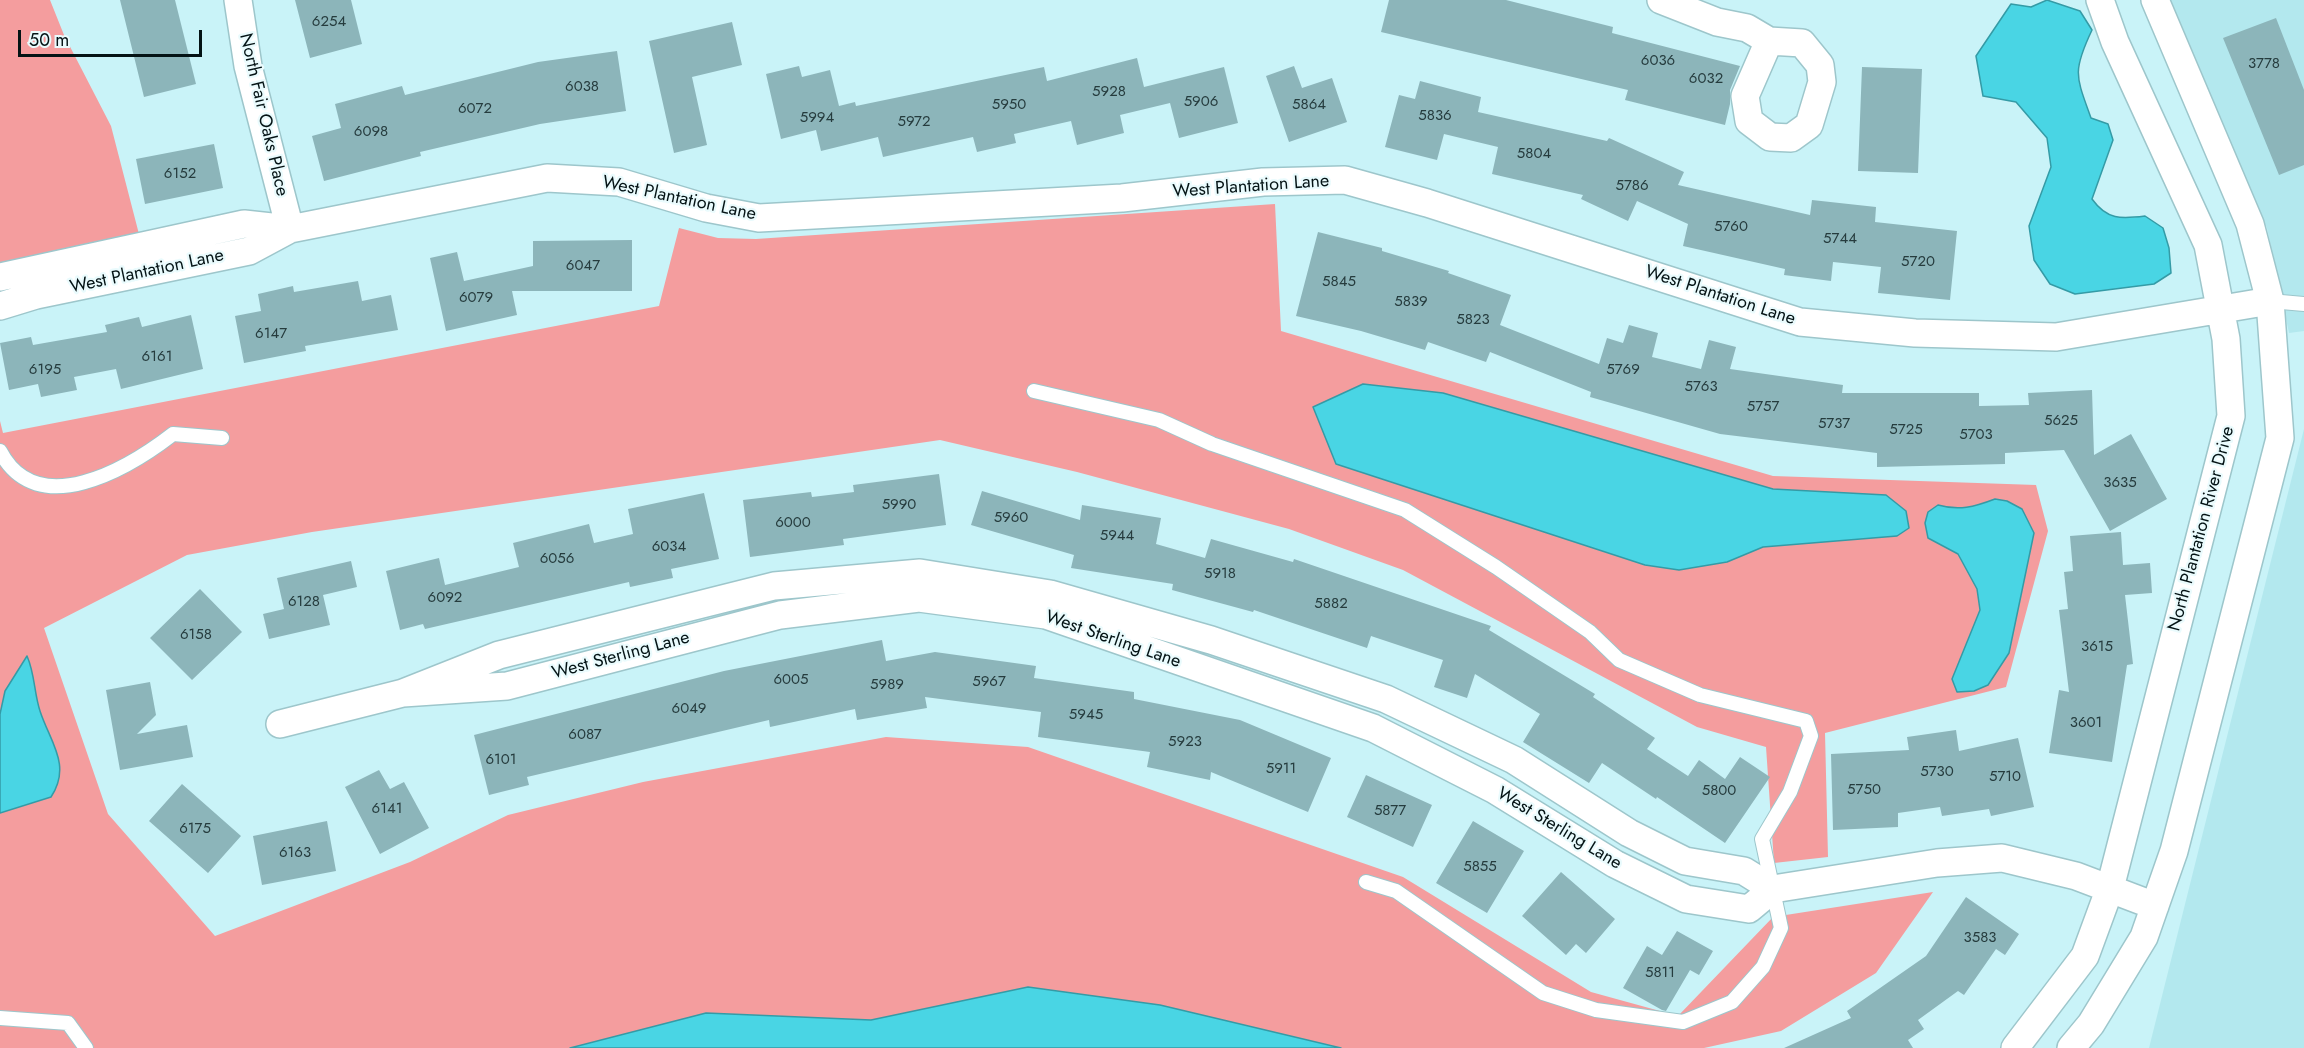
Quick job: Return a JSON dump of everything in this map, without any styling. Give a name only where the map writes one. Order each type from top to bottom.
[{"type":"street","name":"North Fair Oaks Place","points":[[238,0],[248,66],[290,229]]},
{"type":"street","points":[[1661,0],[1717,22],[1747,28],[1769,41]]},
{"type":"street","name":"North Plantation River Drive","points":[[2015,1048],[2085,956],[2110,888],[2231,416],[2221,312],[2208,245],[2115,42],[2100,0]]},
{"type":"street","points":[[2071,1048],[2091,1024],[2144,938],[2174,851],[2280,438],[2270,301],[2250,224],[2155,0]]},
{"type":"street","name":"West Plantation Lane","points":[[0,306],[36,295],[249,251],[290,229],[547,178],[619,182],[706,208],[759,218],[1122,198],[1263,182],[1345,180],[1427,203],[1800,322],[1915,333],[2056,338],[2221,312],[2270,301]]},
{"type":"street","name":"West Plantation Lane","points":[[0,277],[244,224],[290,229]]},
{"type":"street","name":"West Sterling Lane","points":[[280,724],[403,693],[499,655],[774,586],[920,573],[1050,594],[1211,640],[1386,699],[1514,760],[1629,833],[1685,861],[1744,871],[1773,889],[1749,909],[1686,899],[1615,864],[1495,790],[1373,728],[1046,615],[919,598],[780,615],[507,686],[403,693]]},
{"type":"street","points":[[1773,889],[1937,863],[2002,858],[2076,876],[2155,906]]},
{"type":"lane","points":[[2270,301],[2304,304]]},
{"type":"lane","points":[[1034,391],[1159,420],[1212,444],[1405,510],[1496,567],[1590,632],[1619,660],[1700,695],[1806,721],[1811,736],[1790,792],[1762,839],[1781,928],[1763,967],[1732,1002],[1683,1022],[1596,1010],[1543,993],[1396,891],[1366,882]]},
{"type":"lane","points":[[0,451],[21,477],[52,487],[99,479],[140,459],[173,434],[222,438]]},
{"type":"lane","points":[[0,1018],[68,1023],[86,1048]]},
{"type":"shaded area","points":[[0,0],[50,0],[64,35],[111,126],[140,238],[0,270]]},
{"type":"shaded area","points":[[2164,0],[2304,0],[2304,331],[2289,333],[2267,228]]},
{"type":"shaded area","points":[[1275,204],[1281,331],[1773,476],[2036,485],[2048,531],[2006,687],[1825,733],[1828,857],[1774,863],[1766,747],[1697,727],[1403,570],[1289,529],[1077,472],[940,440],[312,532],[187,555],[44,628],[108,814],[215,936],[410,862],[508,815],[643,782],[886,737],[1028,747],[1403,877],[1591,992],[1678,1016],[1773,917],[1933,892],[1876,973],[1781,1031],[1704,1048],[1341,1048],[1160,1005],[1028,987],[871,1020],[706,1013],[570,1048],[0,1048],[0,421],[3,433],[659,306],[679,228],[718,238],[756,239]]},
{"type":"shaded area","points":[[2304,429],[2304,1048],[2149,1048]]},
{"type":"water","points":[[2047,0],[2080,11],[2092,30],[2081,56],[2079,83],[2091,118],[2108,124],[2113,140],[2092,199],[2109,214],[2129,218],[2145,216],[2163,228],[2169,248],[2171,273],[2154,284],[2075,294],[2050,284],[2034,260],[2029,226],[2051,167],[2047,138],[2016,102],[1983,96],[1976,56],[2011,4],[2031,7]]},
{"type":"water","points":[[1363,384],[1443,393],[1773,489],[1886,495],[1906,511],[1909,528],[1897,536],[1763,547],[1727,562],[1679,570],[1645,565],[1336,464],[1313,407]]},
{"type":"water","points":[[1995,499],[2007,501],[2022,509],[2034,533],[2009,653],[1988,685],[1974,691],[1957,692],[1952,679],[1980,610],[1977,589],[1958,554],[1928,538],[1925,523],[1928,512],[1938,505],[1953,508],[1966,507]]},
{"type":"water","points":[[27,656],[40,711],[57,754],[60,774],[51,797],[0,813],[0,714],[5,691]]},
{"type":"water","points":[[1028,987],[1160,1005],[1341,1048],[570,1048],[706,1013],[871,1020]]},
{"type":"building","points":[[120,0],[175,0],[196,84],[144,97]]},
{"type":"building","points":[[295,0],[351,0],[362,44],[310,58]]},
{"type":"building","points":[[1389,0],[1506,0],[1613,27],[1612,33],[1740,66],[1730,90],[1730,104],[1725,125],[1625,100],[1628,90],[1381,32]]},
{"type":"building","points":[[2276,18],[2304,90],[2304,165],[2279,175],[2223,38]]},
{"type":"building","points":[[732,22],[742,65],[692,77],[707,145],[674,153],[649,41]]},
{"type":"building","points":[[617,51],[626,111],[540,124],[420,152],[421,156],[324,181],[312,136],[341,128],[335,104],[402,86],[405,95],[538,62]]},
{"type":"building","points":[[1137,58],[1144,87],[1224,67],[1238,123],[1179,138],[1170,103],[1120,115],[1124,133],[1077,145],[1071,121],[1014,134],[1016,143],[977,152],[973,137],[883,157],[878,137],[821,151],[816,130],[781,139],[766,74],[799,66],[802,77],[830,70],[839,106],[855,102],[856,106],[1044,67],[1047,81]]},
{"type":"building","points":[[1294,66],[1302,88],[1332,78],[1347,122],[1289,142],[1266,76]]},
{"type":"building","points":[[1862,67],[1922,69],[1918,173],[1858,171]]},
{"type":"building","points":[[1420,81],[1481,97],[1478,112],[1607,141],[1609,138],[1684,172],[1678,185],[1810,215],[1812,200],[1876,207],[1875,222],[1957,231],[1950,300],[1878,293],[1881,267],[1833,262],[1831,281],[1784,275],[1785,269],[1683,246],[1688,224],[1637,201],[1628,221],[1581,199],[1583,195],[1492,174],[1498,147],[1444,134],[1437,160],[1385,147],[1399,95],[1415,99]]},
{"type":"building","points":[[214,144],[223,188],[145,204],[136,159]]},
{"type":"building","points":[[1318,232],[1382,248],[1382,251],[1449,271],[1448,273],[1511,295],[1500,325],[1599,364],[1607,338],[1623,343],[1629,325],[1658,333],[1652,357],[1701,369],[1709,340],[1736,347],[1730,369],[1843,385],[1842,393],[1979,393],[1979,406],[2029,405],[2028,393],[2092,390],[2094,455],[2131,434],[2167,499],[2110,531],[2064,450],[2005,453],[2005,464],[1877,467],[1877,453],[1720,434],[1590,397],[1591,392],[1490,352],[1486,362],[1428,342],[1425,350],[1361,331],[1296,316]]},
{"type":"building","points":[[632,240],[632,291],[512,291],[517,315],[446,331],[430,258],[457,252],[464,281],[533,266],[533,241]]},
{"type":"building","points":[[358,281],[362,301],[391,295],[398,330],[305,346],[306,351],[244,363],[235,316],[261,311],[258,294],[293,286],[294,292]]},
{"type":"building","points":[[191,315],[203,369],[121,389],[116,369],[74,377],[77,390],[41,397],[38,384],[9,390],[0,343],[31,337],[33,345],[107,332],[105,325],[139,317],[142,327]]},
{"type":"building","points":[[939,474],[946,525],[843,539],[844,545],[750,557],[743,500],[811,492],[812,497],[854,492],[853,485]]},
{"type":"building","points":[[982,491],[1080,520],[1082,505],[1161,518],[1156,544],[1205,558],[1211,539],[1293,562],[1294,559],[1491,626],[1489,630],[1595,694],[1593,697],[1655,738],[1647,749],[1688,776],[1699,760],[1725,779],[1740,757],[1770,777],[1725,843],[1602,763],[1589,783],[1523,742],[1540,714],[1475,674],[1467,698],[1434,687],[1443,660],[1371,636],[1367,648],[1254,610],[1253,612],[1172,590],[1173,584],[1071,568],[1074,555],[971,525]]},
{"type":"building","points":[[704,493],[719,559],[671,569],[673,578],[630,587],[629,582],[425,629],[423,624],[400,630],[386,571],[439,558],[445,585],[519,567],[513,543],[589,524],[594,543],[633,534],[628,509]]},
{"type":"building","points":[[2121,532],[2123,565],[2150,563],[2152,593],[2125,595],[2133,664],[2127,665],[2112,762],[2049,753],[2059,690],[2069,692],[2059,610],[2068,609],[2064,572],[2073,571],[2070,536]]},
{"type":"building","points":[[351,561],[357,587],[323,595],[330,625],[269,639],[263,614],[284,609],[277,578]]},
{"type":"building","points":[[200,589],[242,632],[192,680],[150,638]]},
{"type":"building","points":[[882,640],[886,661],[935,652],[1036,666],[1034,678],[1134,692],[1134,699],[1240,720],[1331,758],[1308,812],[1211,772],[1210,780],[1147,767],[1150,752],[1038,737],[1041,712],[925,697],[927,708],[857,720],[855,709],[770,727],[769,720],[527,777],[529,785],[489,795],[474,735],[724,671]]},
{"type":"building","points":[[150,682],[156,715],[137,734],[187,725],[193,757],[120,770],[106,690]]},
{"type":"building","points":[[1956,730],[1959,751],[2018,738],[2034,807],[1991,816],[1989,809],[1942,816],[1940,807],[1898,813],[1898,827],[1833,830],[1831,754],[1909,750],[1907,737]]},
{"type":"building","points":[[379,770],[390,789],[404,782],[429,828],[380,854],[345,787]]},
{"type":"building","points":[[1366,775],[1432,805],[1413,847],[1347,817]]},
{"type":"building","points":[[182,784],[241,836],[208,873],[149,821]]},
{"type":"building","points":[[327,821],[336,871],[262,885],[253,836]]},
{"type":"building","points":[[1473,821],[1524,851],[1487,913],[1436,883]]},
{"type":"building","points":[[1561,872],[1615,919],[1586,953],[1576,944],[1566,955],[1522,916]]},
{"type":"building","points":[[1966,897],[2019,934],[2005,955],[1996,949],[1964,995],[1958,991],[1918,1020],[1924,1029],[1908,1040],[1913,1048],[1784,1048],[1851,1018],[1847,1011],[1926,956]]},
{"type":"building","points":[[1677,931],[1713,951],[1699,975],[1690,970],[1666,1011],[1623,988],[1647,946],[1662,955]]}]
